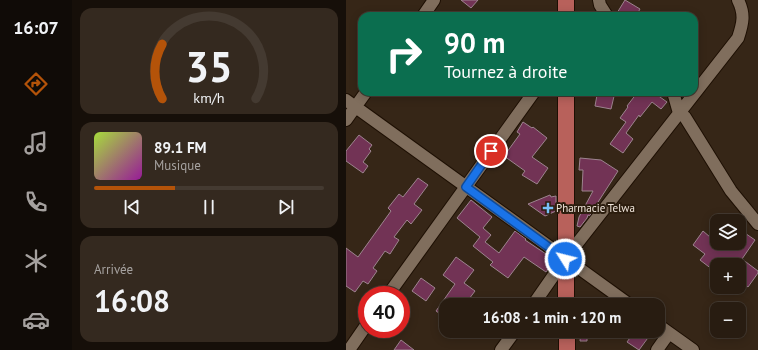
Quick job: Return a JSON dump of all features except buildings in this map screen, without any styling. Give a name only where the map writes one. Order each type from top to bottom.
[{"type":"main road","points":[[566,0],[566,12]]},
{"type":"main road","points":[[566,96],[566,298]]},
{"type":"main road","points":[[566,338],[567,350]]},
{"type":"street","points":[[426,12],[434,0]]},
{"type":"street","points":[[600,0],[600,4],[605,12]]},
{"type":"street","points":[[698,89],[738,38],[742,28],[742,10],[738,0]]},
{"type":"street","points":[[346,120],[351,103],[361,96]]},
{"type":"street","points":[[394,286],[531,96]]},
{"type":"street","points":[[675,96],[679,113],[685,117],[731,191],[758,224]]},
{"type":"street","points":[[538,298],[565,259],[692,96]]},
{"type":"street","points":[[351,103],[620,298]]},
{"type":"street","points":[[665,329],[693,350]]},
{"type":"street","points":[[657,350],[669,332]]},
{"type":"street","points":[[349,350],[358,337]]},
{"type":"street","points":[[501,350],[510,338]]},
{"type":"place","name":"Pharmacie Telwa","points":[[548,208]]},
{"type":"route","points":[[491,151],[466,187],[565,259]]}]
